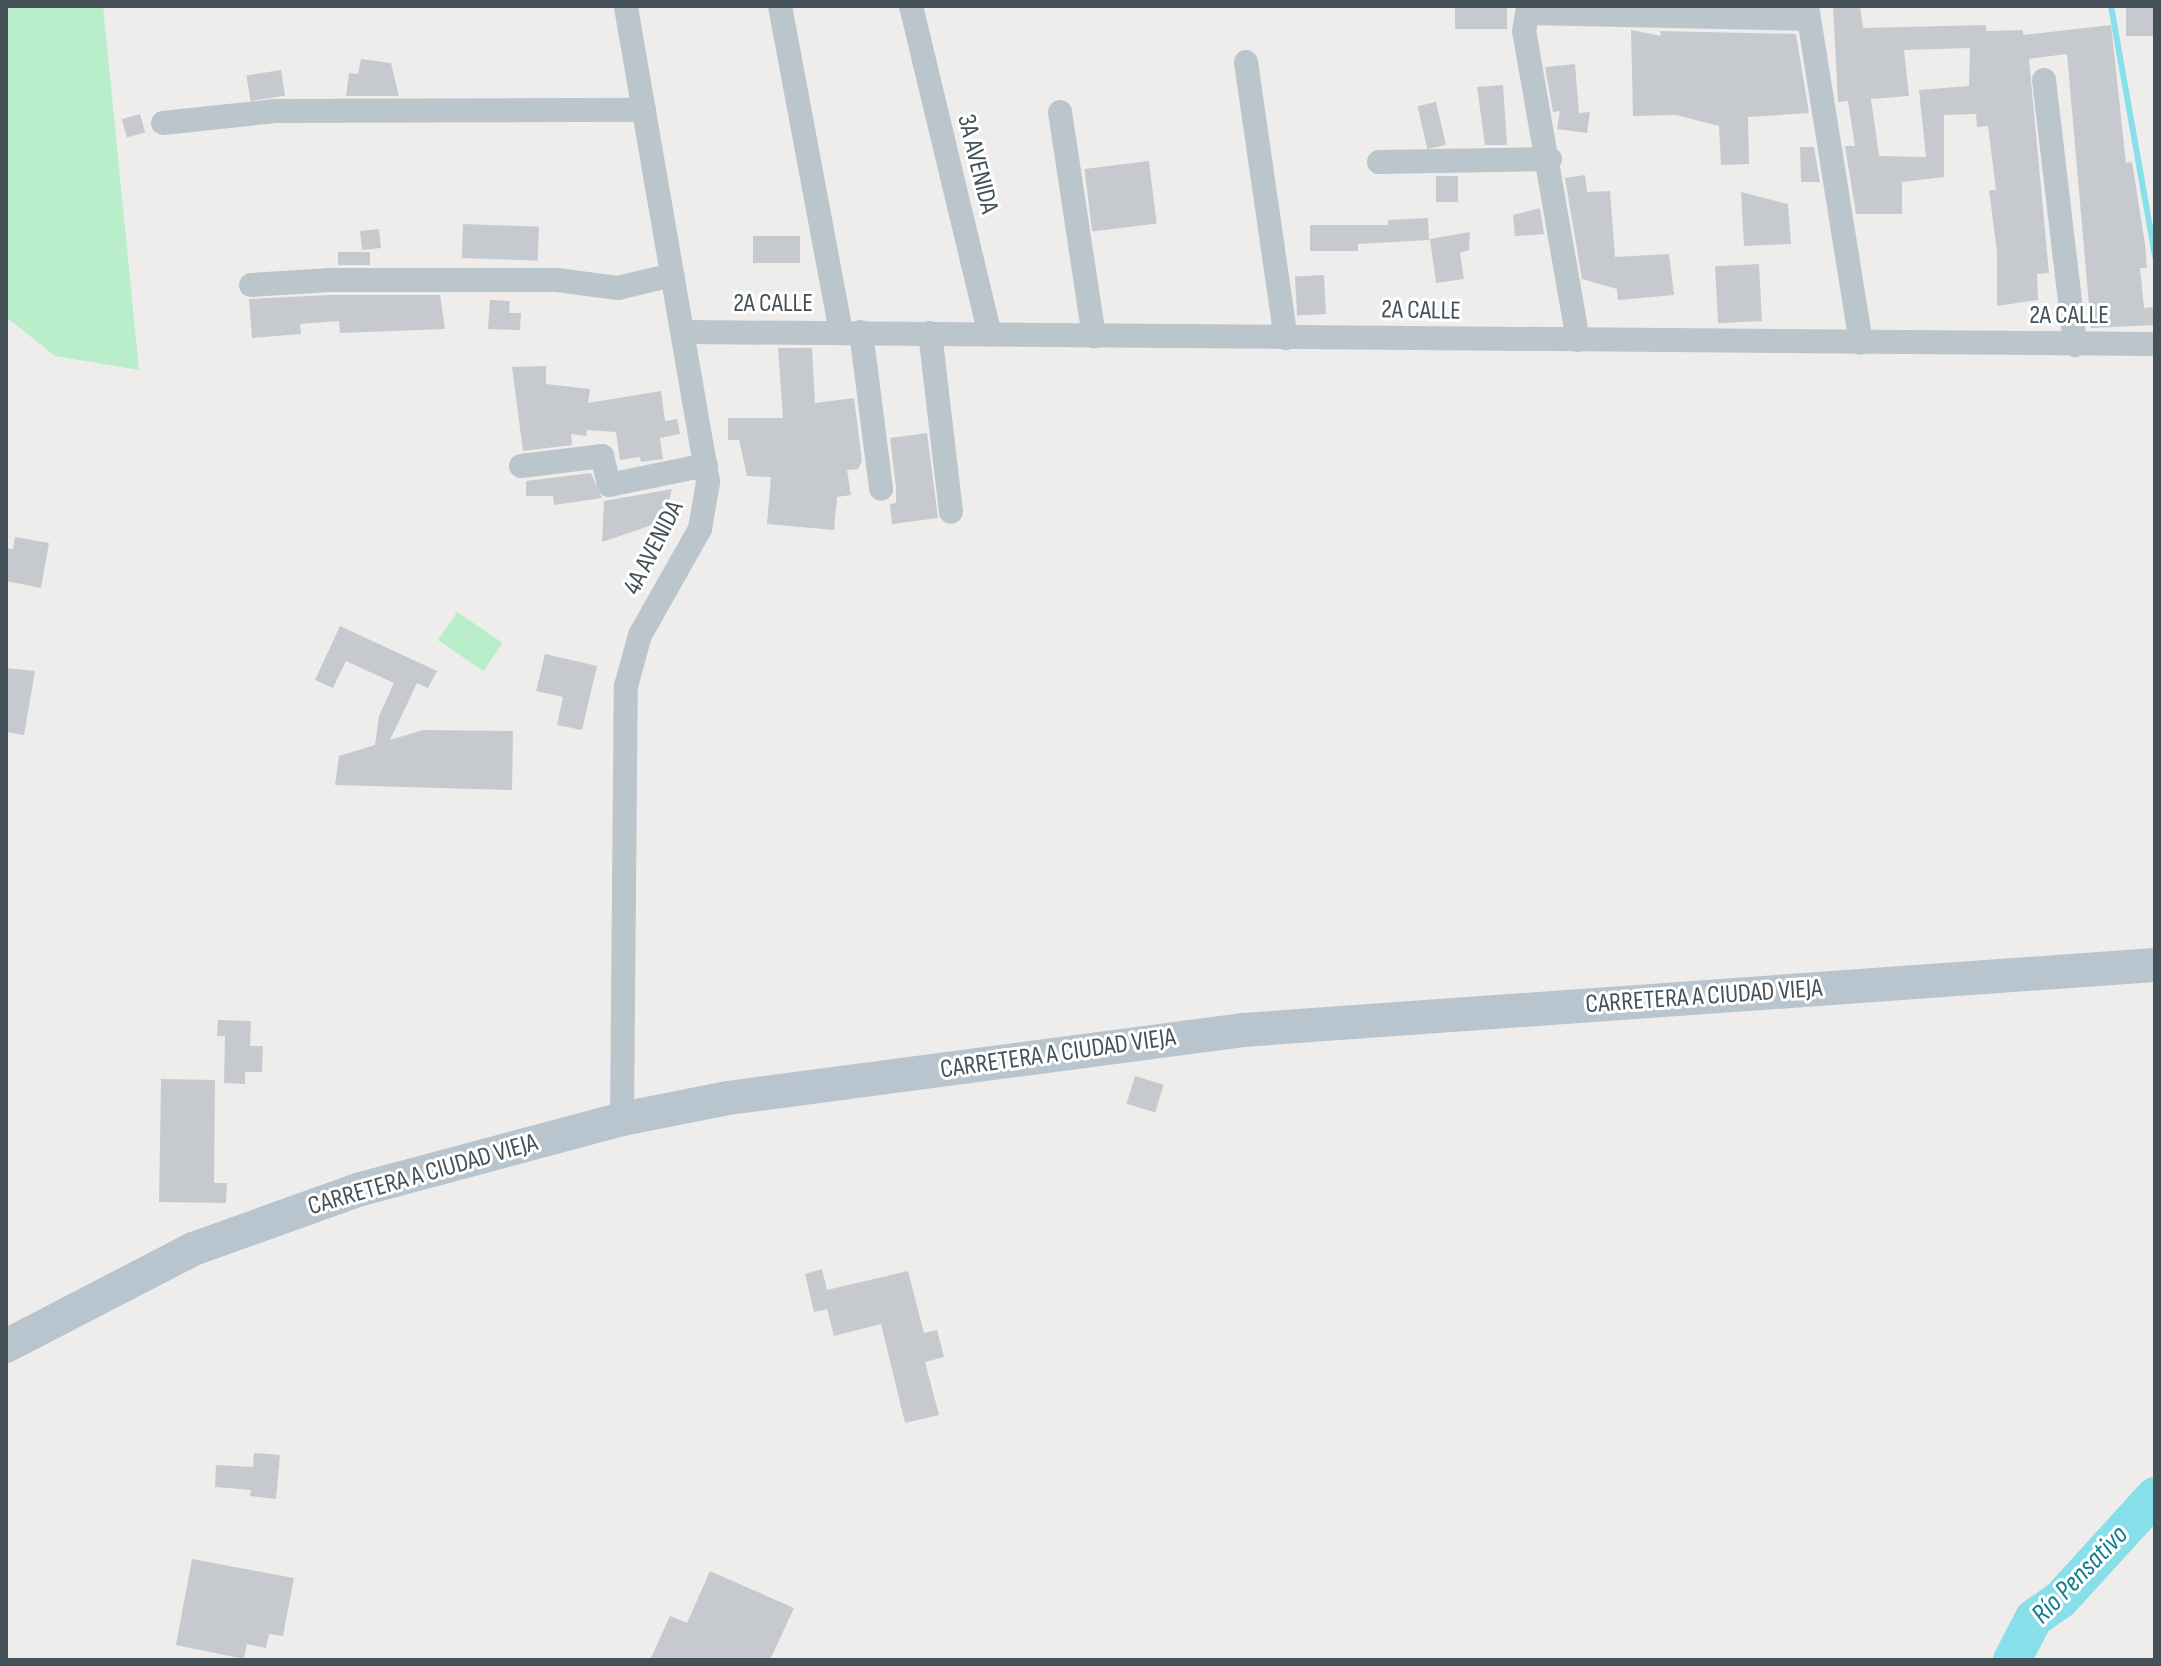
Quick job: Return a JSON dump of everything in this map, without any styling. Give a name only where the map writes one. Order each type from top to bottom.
[{"type":"main road","name":"CARRETERA A CIUDAD VIEJA","points":[[6,1346],[193,1249],[361,1189],[622,1119],[728,1098],[1243,1030],[2155,965]]},
{"type":"street","name":"4A AVENIDA","points":[[622,1119],[621,739],[626,686],[640,635],[708,506],[706,465],[686,332],[672,275],[626,6]]},
{"type":"street","points":[[780,6],[851,332],[881,489]]},
{"type":"street","name":"3A AVENIDA","points":[[911,6],[990,335]]},
{"type":"street","points":[[1578,340],[1550,159],[1524,32],[1527,13],[1808,12],[1861,343]]},
{"type":"street","points":[[1246,62],[1286,338]]},
{"type":"street","points":[[2044,80],[2075,345]]},
{"type":"street","points":[[163,123],[275,111],[644,110]]},
{"type":"street","points":[[1060,112],[1094,336]]},
{"type":"street","points":[[1379,162],[1550,159]]},
{"type":"street","points":[[251,285],[330,280],[557,280],[618,288],[672,275]]},
{"type":"street","name":"2A CALLE","points":[[686,332],[2144,344]]},
{"type":"street","points":[[930,333],[951,512]]},
{"type":"street","points":[[521,466],[602,456],[609,485],[706,465]]},
{"type":"green space","points":[[6,6],[103,6],[139,370],[55,356],[6,317]]},
{"type":"green space","points":[[457,612],[503,643],[484,671],[438,640]]},
{"type":"building","points":[[1455,6],[1507,6],[1507,29],[1455,29]]},
{"type":"building","points":[[1833,6],[1860,6],[1863,28],[1986,25],[1986,31],[2023,30],[2023,35],[2111,25],[2126,163],[2132,162],[2145,244],[2147,268],[2140,268],[2144,308],[2153,307],[2155,325],[2091,328],[2067,54],[2029,59],[2049,273],[2037,274],[2038,300],[1997,306],[1997,252],[1989,190],[1996,190],[1988,126],[1977,127],[1976,114],[1944,115],[1944,177],[1902,182],[1902,214],[1856,214],[1845,146],[1855,146],[1848,101],[1838,102]],"holes":[[[1970,48],[1969,86],[1919,90],[1926,157],[1879,156],[1871,99],[1909,96],[1904,50]]]},
{"type":"building","points":[[2126,6],[2155,6],[2155,36],[2126,36]]},
{"type":"building","points":[[1631,30],[1661,36],[1660,31],[1796,34],[1809,113],[1748,117],[1749,164],[1721,165],[1719,126],[1676,115],[1633,116]]},
{"type":"building","points":[[361,59],[391,63],[399,96],[346,96],[349,73],[358,74]]},
{"type":"building","points":[[1575,64],[1579,113],[1590,112],[1587,133],[1557,129],[1560,111],[1553,112],[1545,67]]},
{"type":"building","points":[[281,70],[285,96],[250,101],[246,75]]},
{"type":"building","points":[[1503,85],[1507,145],[1485,145],[1477,87]]},
{"type":"building","points":[[1436,102],[1446,145],[1427,149],[1417,106]]},
{"type":"building","points":[[140,114],[145,132],[127,138],[122,119]]},
{"type":"building","points":[[1800,147],[1814,147],[1820,182],[1801,182]]},
{"type":"building","points":[[1149,161],[1157,224],[1092,231],[1084,169]]},
{"type":"building","points":[[1585,175],[1587,192],[1610,191],[1615,257],[1669,254],[1674,295],[1618,300],[1617,289],[1582,279],[1565,178]]},
{"type":"building","points":[[1436,176],[1458,176],[1458,202],[1436,202]]},
{"type":"building","points":[[1741,192],[1788,204],[1791,244],[1744,246]]},
{"type":"building","points":[[1540,208],[1544,234],[1515,236],[1513,215]]},
{"type":"building","points":[[1428,218],[1429,240],[1358,244],[1358,251],[1310,251],[1310,225],[1388,225],[1388,220]]},
{"type":"building","points":[[463,224],[539,227],[538,261],[462,258]]},
{"type":"building","points":[[379,229],[381,248],[362,250],[360,231]]},
{"type":"building","points":[[1470,232],[1469,250],[1460,253],[1464,279],[1436,283],[1430,239]]},
{"type":"building","points":[[753,236],[800,236],[800,263],[753,263]]},
{"type":"building","points":[[338,252],[370,252],[370,265],[338,265]]},
{"type":"building","points":[[1759,264],[1762,321],[1718,323],[1715,266]]},
{"type":"building","points":[[1324,275],[1326,314],[1297,315],[1295,277]]},
{"type":"building","points":[[440,295],[445,329],[340,333],[339,321],[300,324],[301,334],[252,338],[249,299]]},
{"type":"building","points":[[490,300],[510,301],[509,313],[521,313],[520,330],[488,329]]},
{"type":"building","points":[[778,348],[812,348],[815,403],[854,398],[862,461],[858,469],[847,470],[851,495],[837,497],[834,530],[767,524],[771,477],[747,476],[739,440],[728,440],[728,418],[783,418]]},
{"type":"building","points":[[546,366],[546,384],[590,389],[588,403],[661,391],[665,421],[677,419],[680,434],[660,438],[663,459],[641,462],[640,457],[620,460],[616,432],[587,430],[586,436],[571,434],[572,445],[523,451],[512,367]]},
{"type":"building","points":[[927,433],[938,518],[892,524],[890,504],[896,503],[896,487],[890,438]]},
{"type":"building","points":[[591,473],[602,498],[554,505],[553,496],[526,496],[526,481]]},
{"type":"building","points":[[672,489],[664,521],[602,542],[604,501]]},
{"type":"building","points":[[15,537],[49,543],[41,588],[6,581],[6,548],[13,549]]},
{"type":"building","points":[[340,626],[437,671],[428,688],[417,683],[390,740],[423,730],[513,731],[512,790],[335,785],[339,756],[375,745],[379,716],[394,683],[346,661],[333,688],[315,680]]},
{"type":"building","points":[[545,654],[597,666],[582,730],[557,725],[563,697],[536,691]]},
{"type":"building","points":[[6,668],[35,671],[24,735],[6,732]]},
{"type":"building","points":[[218,1020],[251,1021],[250,1046],[263,1046],[262,1072],[245,1072],[245,1084],[224,1083],[225,1036],[217,1036]]},
{"type":"building","points":[[1135,1076],[1164,1085],[1155,1113],[1127,1104]]},
{"type":"building","points":[[161,1079],[215,1080],[214,1183],[227,1183],[226,1203],[159,1202]]},
{"type":"building","points":[[822,1269],[827,1290],[908,1271],[924,1333],[937,1330],[944,1357],[925,1362],[939,1415],[905,1423],[881,1324],[834,1336],[827,1309],[814,1312],[805,1274]]},
{"type":"building","points":[[254,1453],[280,1455],[276,1499],[250,1496],[251,1490],[215,1487],[216,1465],[253,1467]]},
{"type":"building","points":[[192,1559],[294,1578],[283,1636],[269,1634],[266,1648],[247,1644],[244,1659],[176,1645]]},
{"type":"building","points":[[710,1571],[794,1608],[770,1660],[650,1660],[670,1616],[687,1623]]},
{"type":"waterway","points":[[2111,6],[2155,256]]},
{"type":"waterway","name":"Río Pensativo","points":[[2012,1660],[2034,1618],[2060,1600],[2155,1496]]}]
